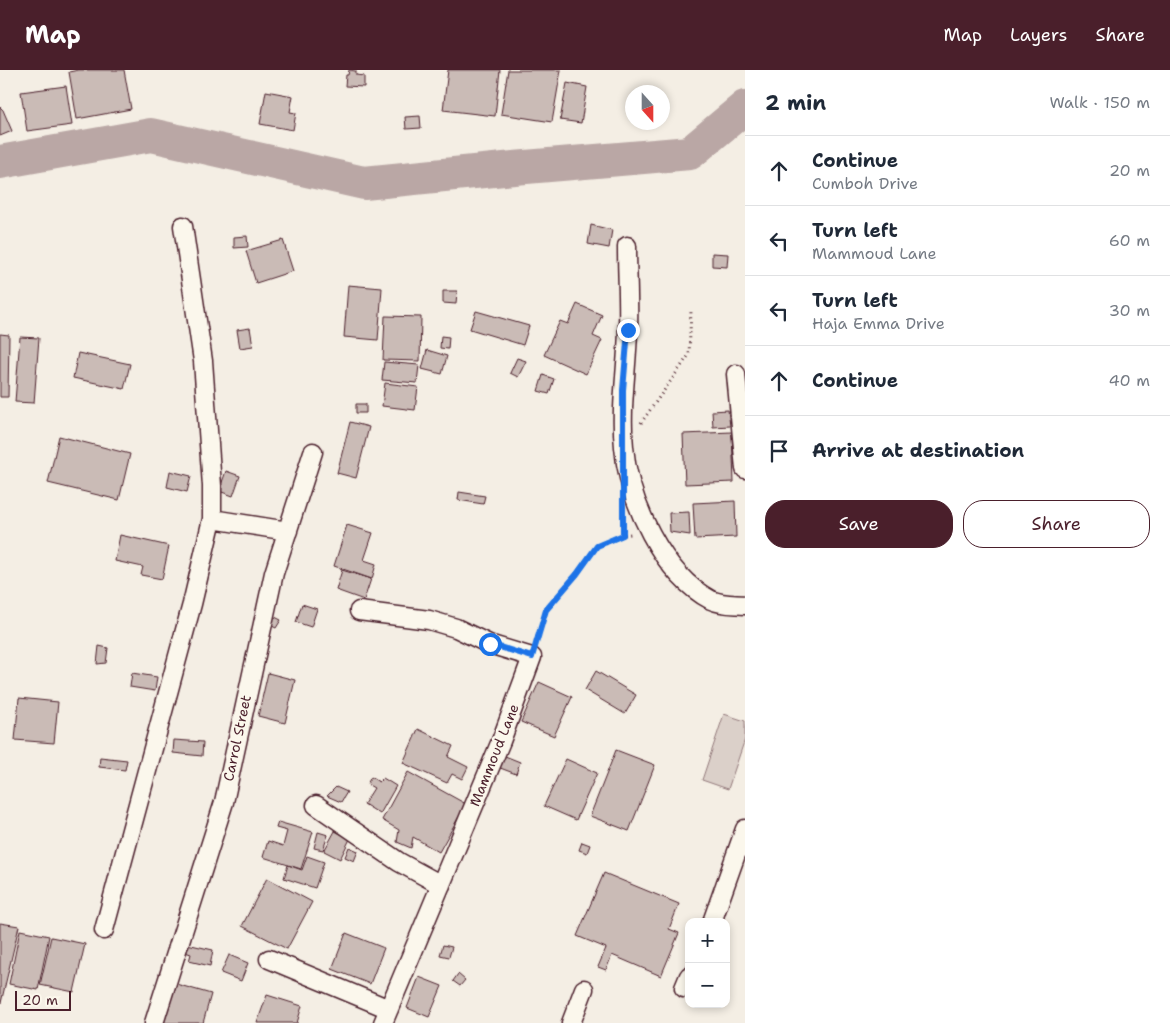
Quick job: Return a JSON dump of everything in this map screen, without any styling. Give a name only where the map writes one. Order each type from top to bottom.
[{"type":"street","points":[[104,930],[190,614],[212,519],[212,486],[203,360],[183,226]]},
{"type":"street","points":[[627,246],[628,330],[623,390],[624,448],[632,490],[648,531],[682,578],[712,600],[725,604],[745,605]]},
{"type":"street","points":[[736,374],[745,469]]},
{"type":"street","name":"Carrol Street","points":[[154,1023],[224,802],[274,573],[313,452]]},
{"type":"street","points":[[212,519],[288,531]]},
{"type":"street","points":[[359,611],[429,620],[456,628],[490,644],[532,657]]},
{"type":"street","name":"Mammoud Lane","points":[[386,1016],[502,741],[532,657]]},
{"type":"street","points":[[316,805],[400,862],[441,885]]},
{"type":"street","points":[[713,918],[745,829]]},
{"type":"street","points":[[269,959],[386,1016]]},
{"type":"street","points":[[571,1023],[584,990]]},
{"type":"path","points":[[640,425],[689,355],[691,311]]},
{"type":"path","points":[[623,516],[623,535]]},
{"type":"path","points":[[532,657],[546,610],[577,574],[597,546],[623,535],[648,531]]},
{"type":"shaded area","points":[[724,714],[745,721],[745,739],[728,789],[702,780]]},
{"type":"building","points":[[78,70],[124,70],[131,109],[77,119],[69,72]]},
{"type":"building","points":[[349,70],[356,71],[356,75],[364,76],[364,87],[345,86],[346,75],[348,75]]},
{"type":"building","points":[[448,70],[500,70],[495,116],[443,110]]},
{"type":"building","points":[[508,70],[561,70],[552,122],[501,114]]},
{"type":"building","points":[[567,83],[587,87],[581,123],[560,120]]},
{"type":"building","points":[[66,86],[72,125],[27,131],[21,92]]},
{"type":"building","points":[[266,91],[293,96],[290,112],[296,113],[293,130],[260,124]]},
{"type":"building","points":[[0,107],[12,131],[0,136]]},
{"type":"building","points":[[420,116],[421,128],[406,129],[405,117]]},
{"type":"building","points":[[591,225],[612,230],[609,248],[588,244]]},
{"type":"building","points":[[247,236],[248,247],[234,248],[234,237]]},
{"type":"building","points":[[283,240],[293,271],[256,283],[246,251]]},
{"type":"building","points":[[712,253],[728,254],[727,267],[712,266]]},
{"type":"building","points":[[348,285],[382,288],[378,340],[344,337]]},
{"type":"building","points":[[443,291],[457,291],[456,304],[443,303]]},
{"type":"building","points":[[577,304],[602,315],[593,336],[602,340],[586,374],[544,355],[560,321],[568,324]]},
{"type":"building","points":[[476,311],[529,326],[523,345],[470,329]]},
{"type":"building","points":[[385,316],[421,317],[420,361],[383,360]]},
{"type":"building","points":[[250,328],[253,346],[240,348],[237,330]]},
{"type":"building","points":[[0,334],[9,335],[8,397],[0,397]]},
{"type":"building","points":[[441,336],[449,337],[448,349],[440,348]]},
{"type":"building","points":[[20,337],[39,338],[34,403],[15,402]]},
{"type":"building","points":[[427,350],[447,356],[442,374],[422,369]]},
{"type":"building","points":[[78,353],[130,364],[124,389],[73,378]]},
{"type":"building","points":[[517,358],[526,361],[518,377],[510,373]]},
{"type":"building","points":[[384,362],[419,365],[417,383],[382,380]]},
{"type":"building","points":[[543,375],[554,379],[549,394],[538,391]]},
{"type":"building","points":[[385,383],[418,387],[415,410],[382,406]]},
{"type":"building","points":[[356,404],[366,404],[366,413],[356,413]]},
{"type":"building","points":[[728,410],[730,426],[713,427],[712,411]]},
{"type":"building","points":[[350,422],[369,427],[356,478],[337,473]]},
{"type":"building","points":[[732,432],[734,482],[685,484],[683,434]]},
{"type":"building","points":[[59,436],[130,454],[119,500],[48,483]]},
{"type":"building","points":[[170,471],[191,476],[187,492],[167,487]]},
{"type":"building","points":[[226,471],[240,476],[233,496],[219,491]]},
{"type":"building","points":[[459,492],[485,496],[483,504],[458,500]]},
{"type":"building","points":[[735,501],[736,537],[695,539],[693,503]]},
{"type":"building","points":[[689,512],[690,535],[670,532],[669,513]]},
{"type":"building","points":[[347,525],[373,533],[364,560],[376,564],[372,579],[334,566]]},
{"type":"building","points":[[120,535],[169,546],[162,579],[141,575],[143,567],[115,561]]},
{"type":"building","points":[[342,570],[371,579],[364,600],[336,590]]},
{"type":"building","points":[[302,604],[317,609],[311,627],[296,622]]},
{"type":"building","points":[[273,616],[281,620],[276,628],[268,624]]},
{"type":"building","points":[[99,646],[108,648],[106,663],[97,664]]},
{"type":"building","points":[[596,671],[636,695],[625,714],[585,690]]},
{"type":"building","points":[[132,673],[157,677],[155,691],[130,687]]},
{"type":"building","points":[[268,673],[295,680],[285,723],[258,716]]},
{"type":"building","points":[[539,682],[572,697],[554,736],[521,722]]},
{"type":"building","points":[[19,698],[58,702],[54,743],[15,740]]},
{"type":"building","points":[[418,729],[453,746],[448,757],[468,767],[462,779],[452,774],[447,783],[403,763]]},
{"type":"building","points":[[174,740],[203,742],[202,756],[173,753]]},
{"type":"building","points":[[616,750],[655,765],[629,831],[590,816]]},
{"type":"building","points":[[500,754],[520,762],[516,774],[495,766]]},
{"type":"building","points":[[100,757],[127,760],[125,770],[99,767]]},
{"type":"building","points":[[566,759],[597,773],[576,820],[544,806]]},
{"type":"building","points":[[408,772],[466,804],[439,852],[413,837],[411,848],[397,842],[399,830],[382,820]]},
{"type":"building","points":[[371,777],[379,782],[383,778],[396,786],[380,814],[364,804],[374,788],[367,784]]},
{"type":"building","points":[[336,787],[347,792],[341,802],[327,796]]},
{"type":"building","points":[[278,822],[313,832],[301,869],[263,857],[268,841],[283,846],[287,831],[276,828]]},
{"type":"building","points":[[335,831],[350,839],[340,859],[324,851]]},
{"type":"building","points":[[318,832],[328,835],[323,850],[314,848]]},
{"type":"building","points":[[582,842],[590,845],[587,853],[579,850]]},
{"type":"building","points":[[349,847],[358,851],[354,861],[345,857]]},
{"type":"building","points":[[307,856],[324,862],[315,888],[284,878],[288,865],[302,870]]},
{"type":"building","points":[[604,873],[679,904],[669,929],[679,933],[661,976],[612,955],[606,970],[598,967],[606,948],[577,936]]},
{"type":"building","points":[[267,878],[312,902],[287,949],[242,926]]},
{"type":"building","points":[[0,923],[19,926],[1,1003],[0,1003]]},
{"type":"building","points":[[20,930],[49,936],[38,990],[9,984]]},
{"type":"building","points":[[346,933],[384,948],[370,984],[332,969]]},
{"type":"building","points":[[51,937],[85,944],[74,992],[40,985]]},
{"type":"building","points":[[187,944],[213,950],[210,966],[189,961],[191,954],[185,952]]},
{"type":"building","points":[[443,945],[452,947],[449,957],[440,955]]},
{"type":"building","points":[[229,955],[248,963],[241,981],[221,973]]},
{"type":"building","points":[[458,974],[465,980],[460,986],[453,981]]},
{"type":"building","points":[[419,977],[442,986],[429,1017],[407,1008]]},
{"type":"building","points":[[176,984],[211,994],[203,1023],[164,1023]]},
{"type":"building","points":[[267,995],[302,1006],[297,1023],[257,1023]]},
{"type":"waterway","points":[[0,162],[151,135],[364,183],[690,153],[745,107]]},
{"type":"route","points":[[490,644],[532,657],[546,610],[577,574],[597,546],[623,535],[623,390],[628,330]]}]
